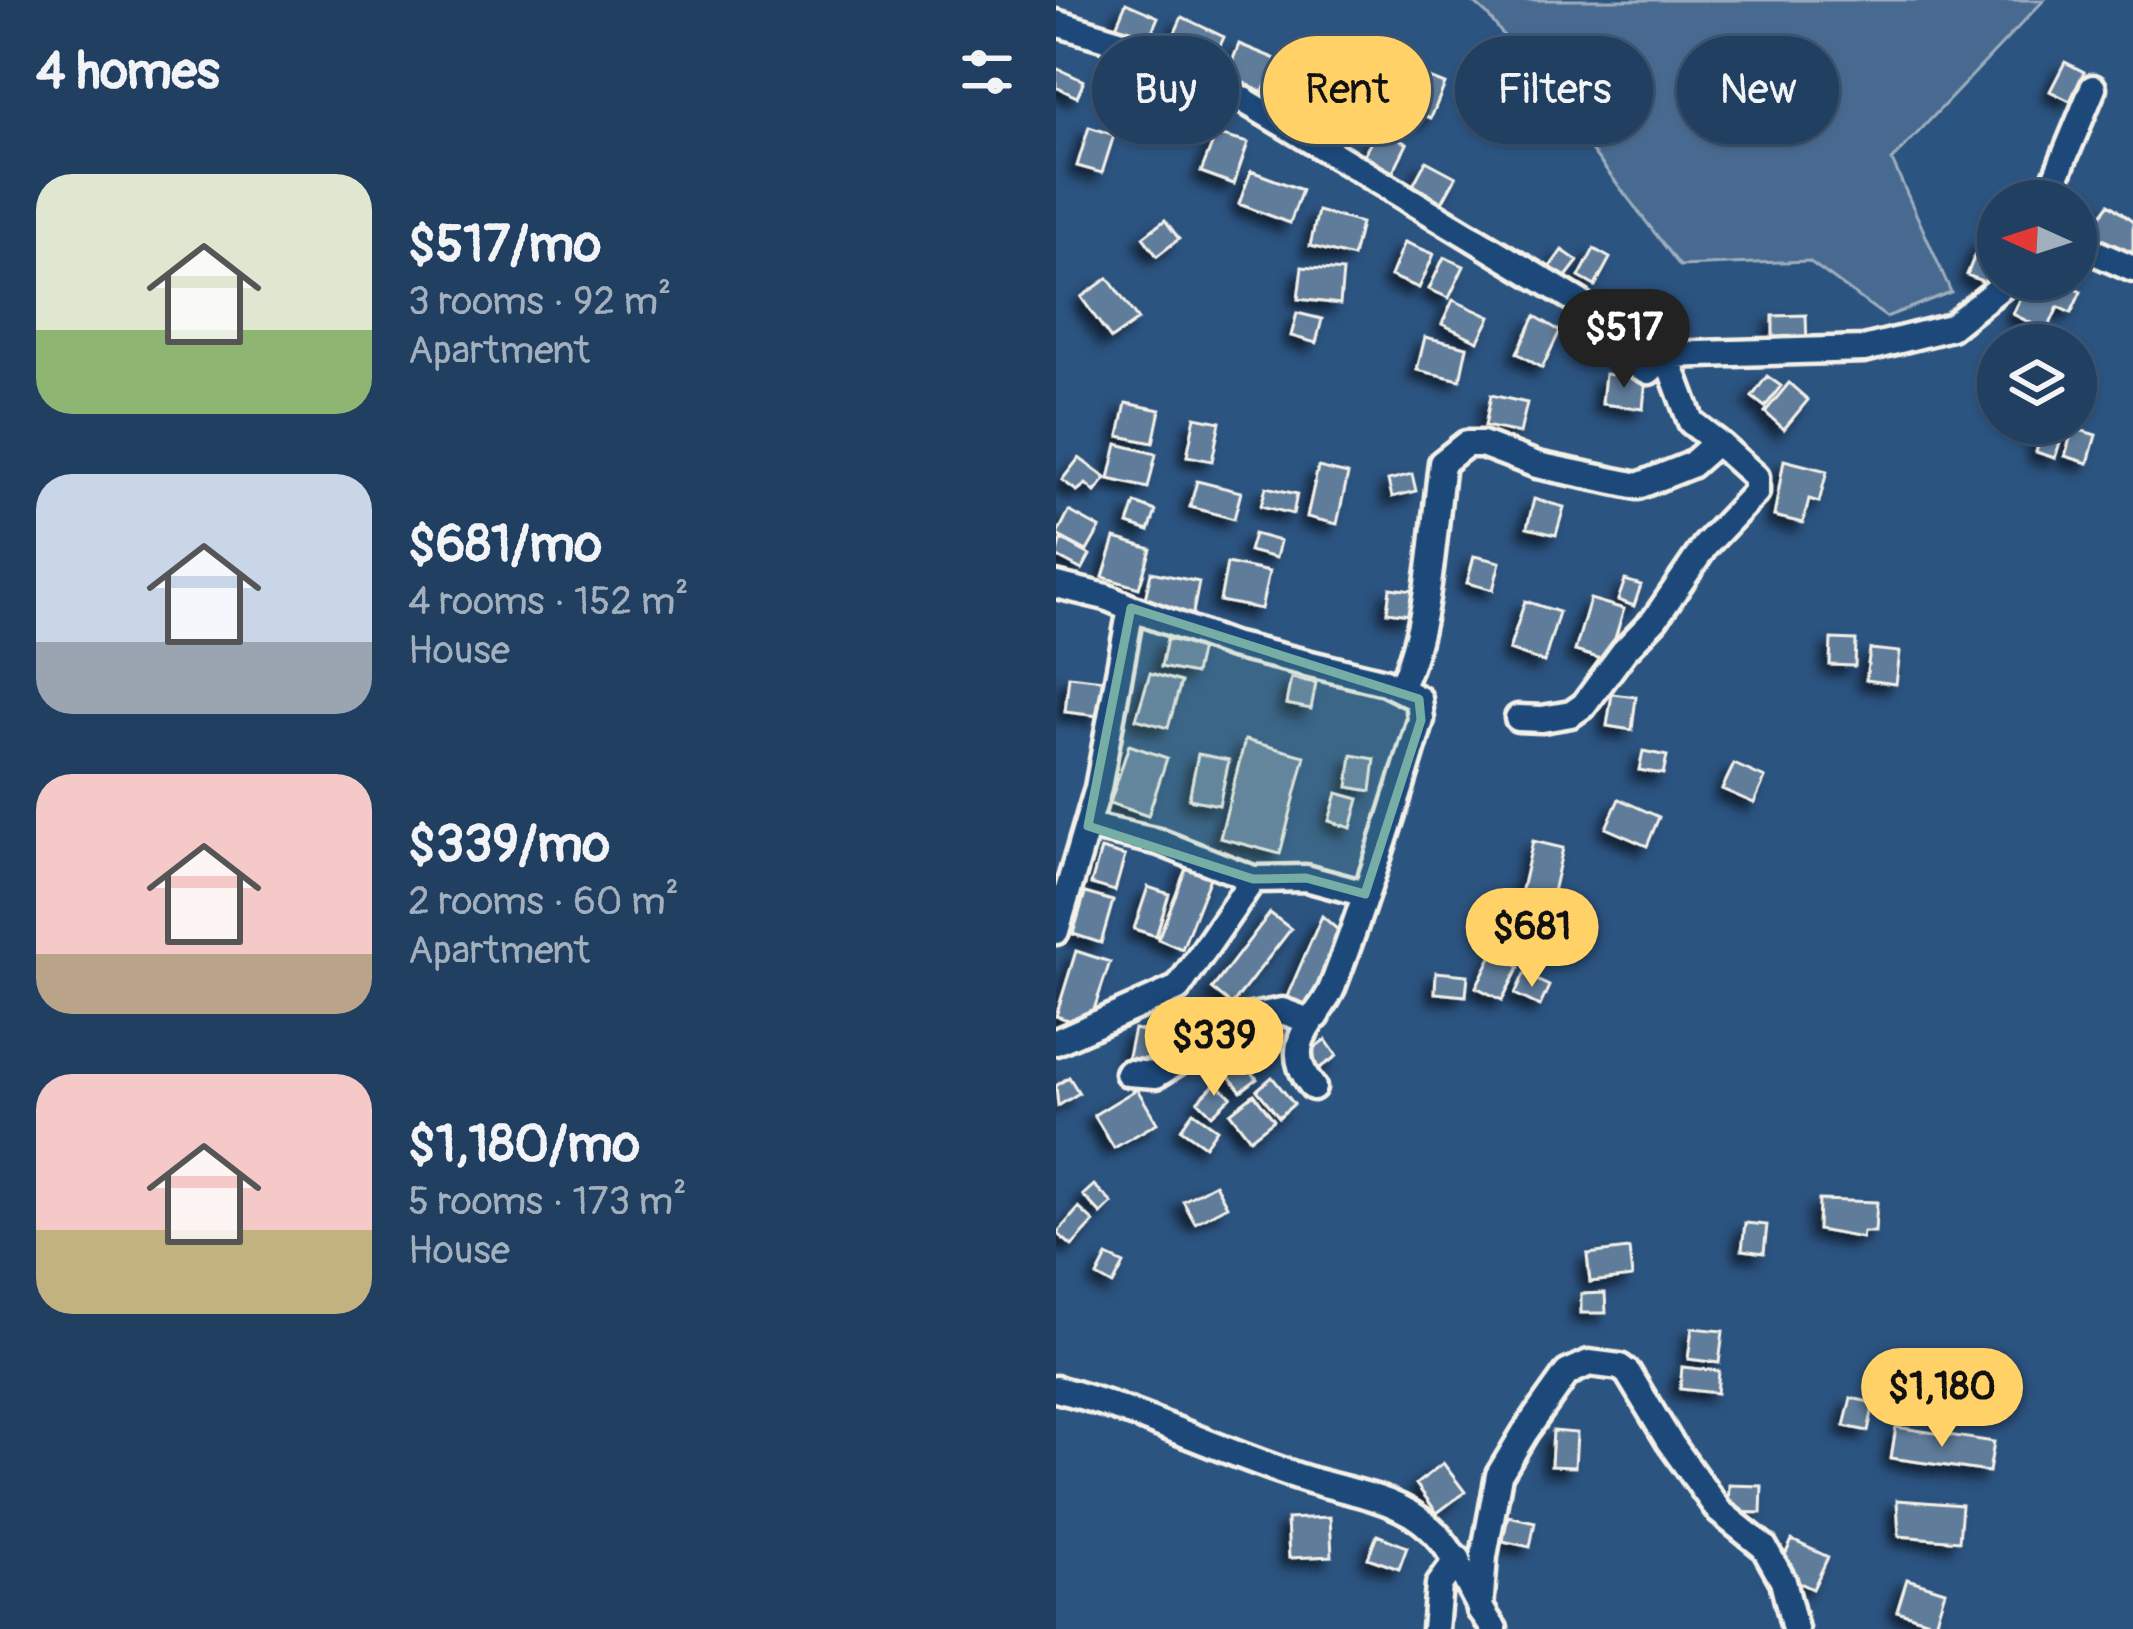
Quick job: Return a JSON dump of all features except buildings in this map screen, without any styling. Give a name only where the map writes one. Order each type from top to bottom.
[{"type":"street","points":[[1056,23],[1152,52],[1237,96],[1579,302],[1606,343],[1649,371],[1666,355],[1864,349],[1951,327],[1985,300]]},
{"type":"street","points":[[2055,180],[2093,88]]},
{"type":"street","points":[[2097,253],[2133,269]]},
{"type":"street","points":[[1518,718],[1570,714],[1584,705],[1655,619],[1705,546],[1756,492],[1756,477],[1691,422],[1666,355]]},
{"type":"street","points":[[1400,688],[1411,664],[1424,604],[1442,463],[1453,451],[1466,444],[1482,444],[1537,465],[1638,486],[1691,465],[1717,442]]},
{"type":"street","points":[[1056,585],[1106,597],[1232,645],[1400,688],[1419,699],[1420,720],[1365,894],[1329,994],[1301,1038],[1298,1056],[1313,1087]]},
{"type":"street","points":[[1056,931],[1098,788],[1131,608]]},
{"type":"street","points":[[1088,826],[1159,842],[1252,879],[1306,878],[1365,894]]},
{"type":"street","points":[[1056,1042],[1178,988],[1252,879]]},
{"type":"street","points":[[1128,1073],[1156,1075],[1246,1018],[1282,1011],[1304,1019],[1317,1016]]},
{"type":"street","points":[[1487,1620],[1484,1556],[1498,1475],[1567,1372],[1588,1363],[1628,1372],[1719,1511],[1765,1547],[1783,1581],[1795,1629]]},
{"type":"street","points":[[1056,1389],[1310,1480],[1359,1492],[1427,1524],[1458,1559],[1487,1620]]},
{"type":"street","points":[[1435,1629],[1439,1585],[1458,1559]]},
{"type":"highlighted area","points":[[1131,608],[1419,699],[1421,720],[1365,894],[1306,878],[1253,879],[1088,826]]},
{"type":"shaded area","points":[[1471,0],[2044,0],[1892,160],[1951,292],[1886,317],[1809,261],[1680,266],[1587,144],[1653,144],[1653,36],[1504,36]]}]
